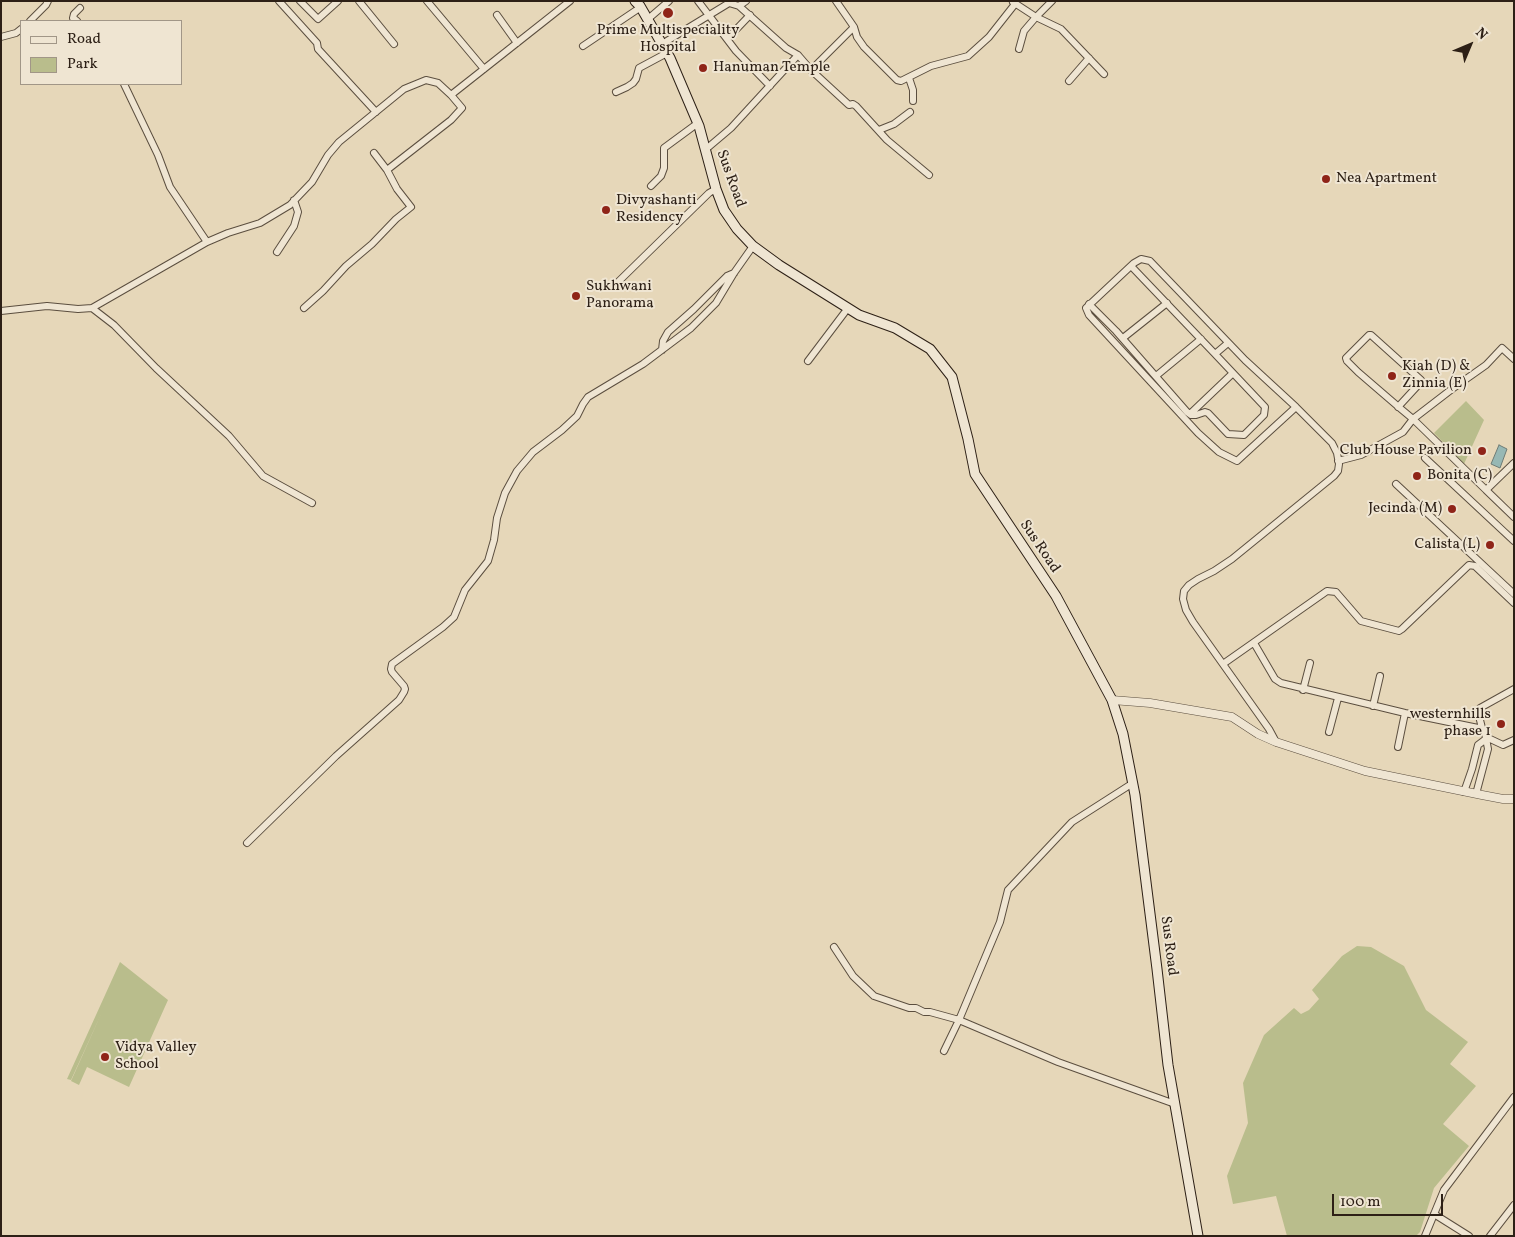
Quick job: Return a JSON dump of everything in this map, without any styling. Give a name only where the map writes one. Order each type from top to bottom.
[{"type":"main road","name":"Sus Road","points":[[638,4],[667,53],[698,124],[716,189],[724,210],[737,230],[753,246],[779,265],[848,308],[860,315],[895,328],[930,349],[952,378],[975,474],[1056,596],[1112,700],[1123,734],[1133,783],[1168,1065],[1198,1236]]},
{"type":"street","points":[[31,20],[48,1]]},
{"type":"street","points":[[278,1],[317,44],[318,49],[376,112]]},
{"type":"street","points":[[300,1],[318,19],[338,1]]},
{"type":"street","points":[[359,1],[394,44]]},
{"type":"street","points":[[427,1],[484,69]]},
{"type":"street","points":[[451,95],[570,1]]},
{"type":"street","points":[[648,19],[669,1]]},
{"type":"street","points":[[698,1],[736,51],[770,86]]},
{"type":"street","points":[[739,6],[746,1]]},
{"type":"street","points":[[836,1],[854,27],[857,37],[864,47],[897,80],[904,81],[931,66],[968,56],[989,37],[1014,2],[1036,17],[1061,30],[1104,74]]},
{"type":"street","points":[[1018,49],[1024,31],[1052,1]]},
{"type":"street","points":[[662,44],[730,3],[739,6],[786,48],[798,55],[849,105],[856,106],[887,140],[929,175]]},
{"type":"street","points":[[583,46],[638,4]]},
{"type":"street","points":[[76,20],[73,18],[74,14],[80,8]]},
{"type":"street","points":[[497,15],[517,43]]},
{"type":"street","points":[[727,39],[750,16]]},
{"type":"street","points":[[812,70],[854,27]]},
{"type":"street","points":[[1,37],[16,33],[20,30]]},
{"type":"street","points":[[616,92],[633,83],[639,68],[667,53]]},
{"type":"street","points":[[705,150],[731,128],[798,55]]},
{"type":"street","points":[[1069,81],[1089,58]]},
{"type":"street","points":[[910,78],[913,101]]},
{"type":"street","points":[[1,310],[47,306],[78,309],[92,308],[207,242],[260,223],[290,205],[312,182],[339,142],[404,89],[426,80],[438,83],[462,108],[451,120],[387,170]]},
{"type":"street","points":[[124,85],[158,155],[170,187],[207,242]]},
{"type":"street","points":[[879,130],[894,124],[910,112]]},
{"type":"street","points":[[651,186],[661,176],[664,168],[664,148],[698,124]]},
{"type":"street","points":[[304,308],[346,266],[411,207],[374,153]]},
{"type":"street","points":[[618,282],[709,193],[716,189]]},
{"type":"street","points":[[278,252],[294,226],[298,212],[294,200]]},
{"type":"street","points":[[247,843],[336,756],[399,700],[405,689],[392,672],[392,664],[454,617],[465,590],[488,561],[494,540],[497,518],[505,493],[517,471],[533,452],[577,416],[588,398],[643,364],[691,328],[716,302],[753,246]]},
{"type":"street","points":[[1276,742],[1269,729],[1186,610],[1183,599],[1184,591],[1198,578],[1219,568],[1232,559],[1327,482],[1338,471],[1337,453],[1332,443],[1296,408],[1228,343],[1150,262],[1141,259],[1131,266],[1086,308],[1089,315],[1198,433],[1219,452],[1237,461],[1296,408]]},
{"type":"street","points":[[1089,304],[1123,338],[1190,414],[1208,413],[1228,434],[1244,434],[1264,415],[1265,407],[1131,266]]},
{"type":"street","points":[[662,350],[664,337],[668,332],[727,276],[734,274]]},
{"type":"street","points":[[1123,338],[1167,303]]},
{"type":"street","points":[[92,308],[114,325],[156,368],[229,436],[263,476],[312,503]]},
{"type":"street","points":[[808,361],[848,308]]},
{"type":"street","points":[[1398,407],[1421,380],[1372,335],[1369,335],[1346,360],[1398,407],[1413,419],[1514,517]]},
{"type":"street","points":[[1156,376],[1201,339]]},
{"type":"street","points":[[1215,354],[1228,343]]},
{"type":"street","points":[[1338,461],[1361,455],[1402,432],[1413,419],[1452,388],[1486,366],[1502,348],[1514,359]]},
{"type":"street","points":[[1190,414],[1232,373]]},
{"type":"street","points":[[1425,458],[1514,541]]},
{"type":"street","points":[[1486,490],[1514,463]]},
{"type":"street","points":[[1396,484],[1514,594]]},
{"type":"street","points":[[1223,664],[1327,591],[1336,592],[1361,621],[1396,631],[1401,630],[1469,565],[1475,566],[1514,603]]},
{"type":"street","points":[[1254,643],[1277,682],[1405,714],[1482,728]]},
{"type":"street","points":[[1304,690],[1310,663]]},
{"type":"street","points":[[1373,706],[1380,676]]},
{"type":"street","points":[[1476,794],[1488,748],[1478,712],[1480,708],[1514,689]]},
{"type":"street","points":[[1329,732],[1338,698]]},
{"type":"street","points":[[1112,700],[1150,703],[1232,717],[1258,734],[1276,742],[1365,771],[1464,792],[1504,799],[1514,798]]},
{"type":"street","points":[[1398,747],[1405,714]]},
{"type":"street","points":[[1464,792],[1478,745],[1486,738]]},
{"type":"street","points":[[1486,738],[1503,745],[1514,740]]},
{"type":"street","points":[[944,1052],[1000,922],[1008,890],[1072,822],[1133,783]]},
{"type":"street","points":[[834,947],[853,976],[874,996],[909,1008],[916,1008],[924,1012],[959,1020],[1058,1062],[1175,1104]]},
{"type":"street","points":[[1425,1236],[1444,1190],[1514,1097]]},
{"type":"street","points":[[1490,1236],[1514,1205]]},
{"type":"street","points":[[1434,1214],[1469,1236]]},
{"type":"green space","points":[[1466,401],[1484,420],[1464,464],[1434,433]]},
{"type":"green space","points":[[1357,946],[1371,947],[1404,966],[1426,1010],[1468,1042],[1450,1064],[1476,1086],[1443,1124],[1469,1146],[1434,1188],[1420,1232],[1416,1236],[1287,1236],[1276,1196],[1233,1204],[1227,1176],[1248,1123],[1243,1083],[1264,1035],[1294,1008],[1301,1014],[1309,1010],[1319,999],[1312,990],[1342,956]]},
{"type":"green space","points":[[120,962],[168,1000],[129,1087],[87,1067],[79,1085],[71,1081],[102,1012],[71,1080],[67,1079]]},
{"type":"water","points":[[1499,445],[1507,449],[1500,468],[1491,464]]},
{"type":"place","name":"Prime Multispeciality Hospital","points":[[668,13]]},
{"type":"place","name":"Hanuman Temple","points":[[703,68]]},
{"type":"place","name":"Nea Apartment","points":[[1326,179]]},
{"type":"place","name":"Divyashanti Residency","points":[[606,210]]},
{"type":"place","name":"Sukhwani Panorama","points":[[576,296]]},
{"type":"place","name":"Kiah (D) & Zinnia (E)","points":[[1392,376]]},
{"type":"place","name":"Club House Pavilion","points":[[1482,451]]},
{"type":"place","name":"Bonita (C)","points":[[1417,476]]},
{"type":"place","name":"Jecinda (M)","points":[[1452,509]]},
{"type":"place","name":"Calista (L)","points":[[1490,545]]},
{"type":"place","name":"westernhills phase 1","points":[[1501,724]]},
{"type":"place","name":"Vidya Valley School","points":[[105,1057]]}]
